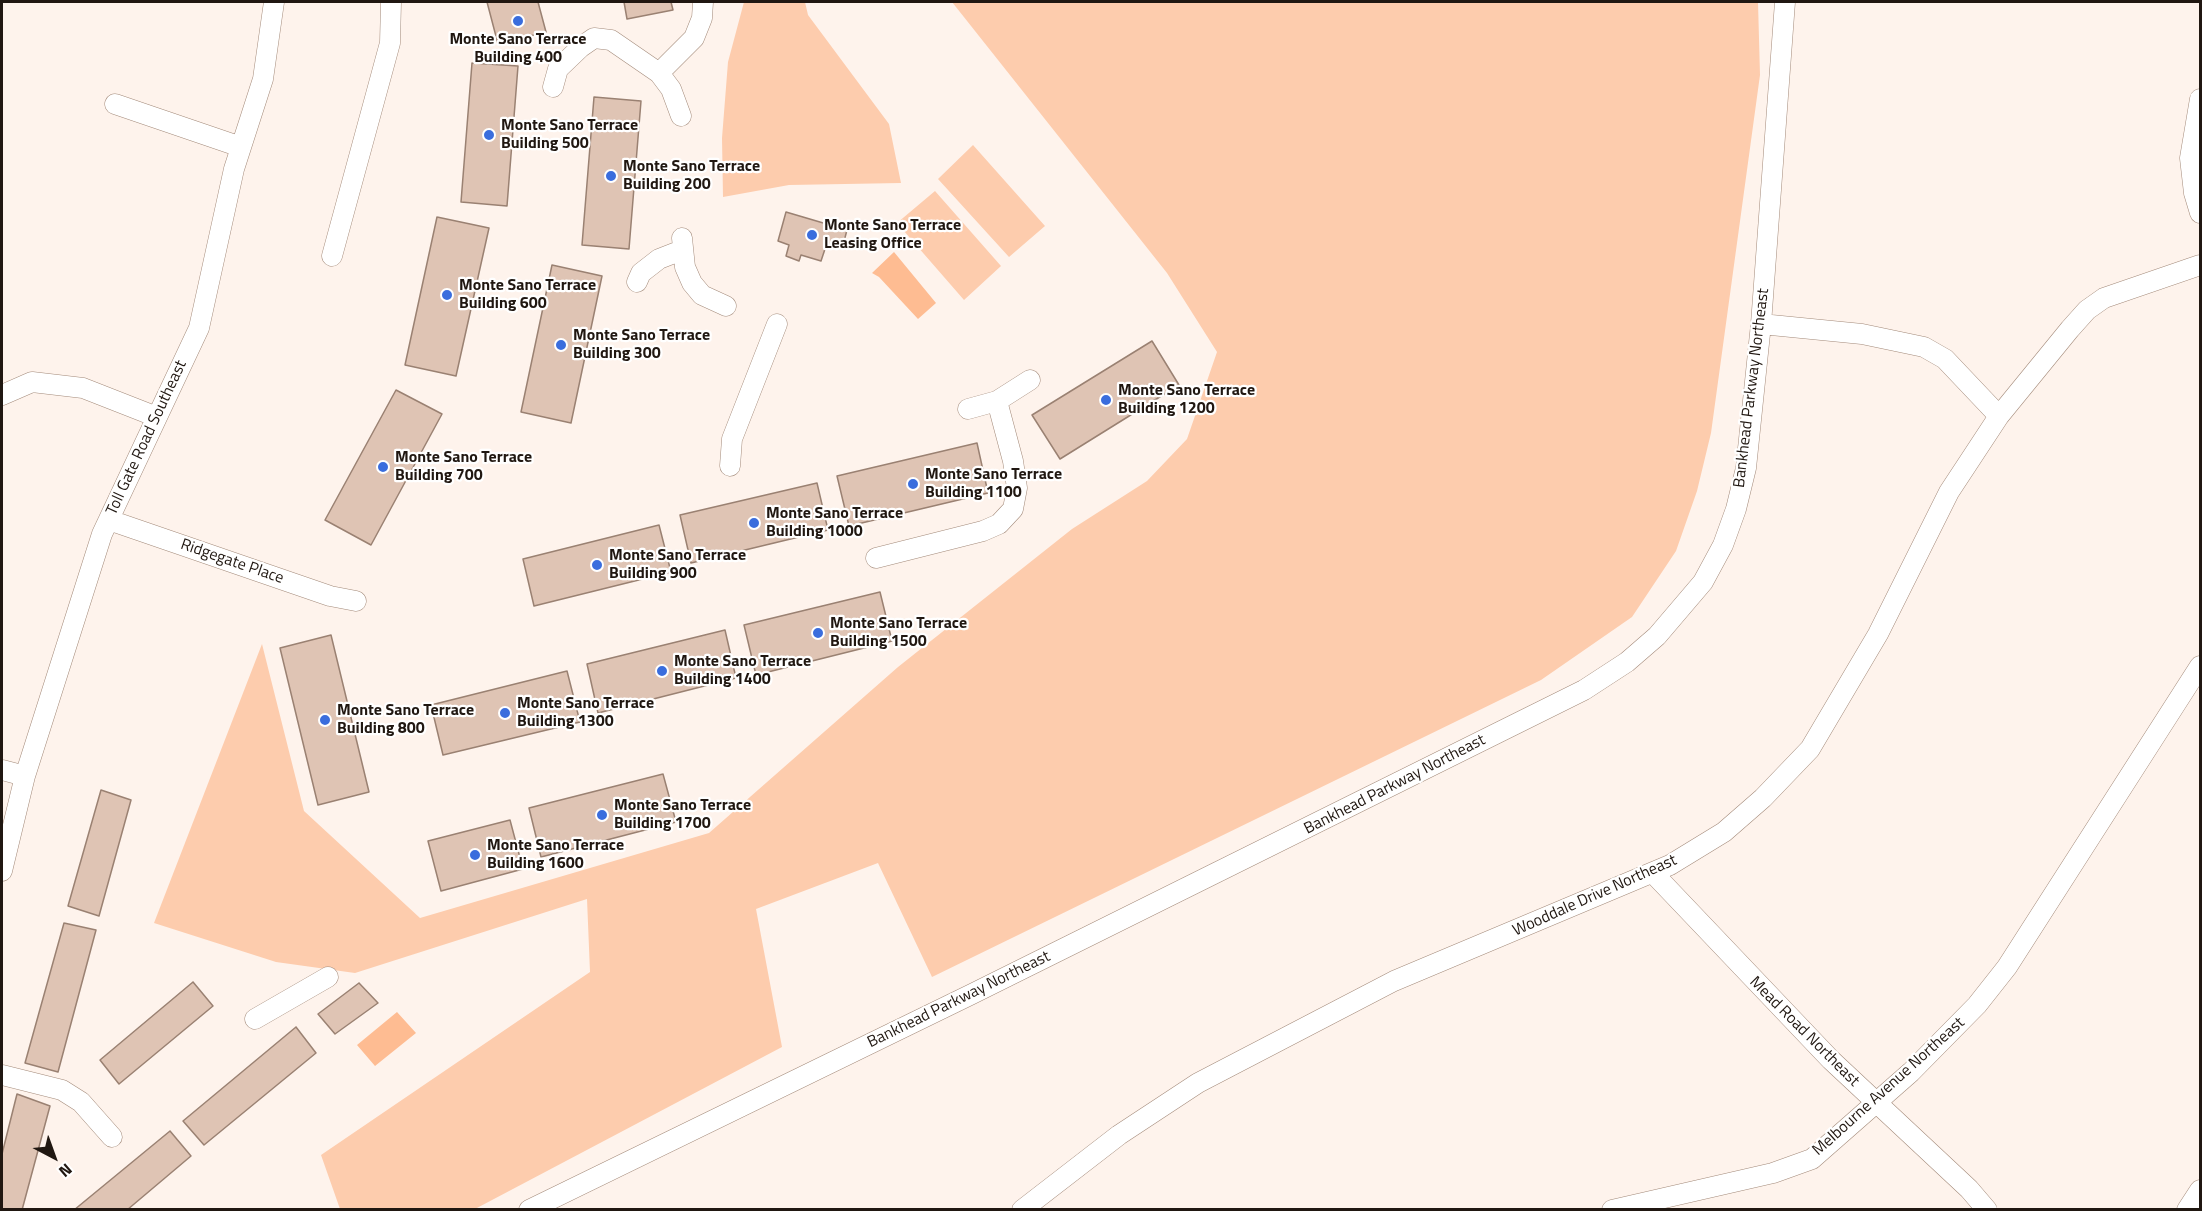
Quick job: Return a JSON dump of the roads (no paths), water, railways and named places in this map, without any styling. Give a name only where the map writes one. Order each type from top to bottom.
[{"type":"street","name":"Toll Gate Road Southeast","points":[[2,871],[25,776],[109,520],[199,328],[241,147],[263,79],[274,2]]},
{"type":"street","points":[[332,256],[390,43],[391,2]]},
{"type":"street","points":[[659,73],[694,38],[702,18],[703,2]]},
{"type":"street","name":"Bankhead Parkway Northeast","points":[[529,1209],[1308,828],[1584,690],[1627,662],[1658,636],[1703,582],[1723,545],[1736,509],[1746,468],[1761,324],[1785,2]]},
{"type":"street","points":[[553,87],[558,69],[594,38],[611,40],[659,73],[671,88],[681,116]]},
{"type":"street","points":[[2200,99],[2190,158],[2194,193],[2200,213]]},
{"type":"street","points":[[115,104],[241,147]]},
{"type":"street","points":[[637,282],[641,273],[682,244],[685,267],[692,283],[702,295],[726,306]]},
{"type":"street","name":"Wooddale Drive Northeast","points":[[1022,1209],[1119,1135],[1198,1083],[1394,981],[1653,873],[1724,832],[1763,798],[1810,749],[1878,634],[1949,492],[1999,416],[2087,310],[2104,298],[2200,265]]},
{"type":"street","points":[[730,466],[732,440],[777,324]]},
{"type":"street","points":[[1761,324],[1862,334],[1924,347],[1945,359],[1999,416]]},
{"type":"street","points":[[968,409],[997,401],[1030,380]]},
{"type":"street","points":[[2,395],[32,382],[83,388],[157,417]]},
{"type":"street","points":[[876,558],[984,531],[999,524],[1013,509],[1017,488],[997,401]]},
{"type":"street","name":"Ridgegate Place","points":[[109,520],[330,596],[356,601]]},
{"type":"street","name":"Melbourne Avenue Northeast","points":[[1612,1209],[1773,1173],[1812,1159],[1876,1103],[1977,1005],[2007,967],[2200,666]]},
{"type":"street","points":[[2,770],[25,776]]},
{"type":"street","name":"Mead Road Northeast","points":[[1653,873],[1746,973],[1876,1103],[1969,1189],[1987,1209]]},
{"type":"street","points":[[255,1019],[328,977]]},
{"type":"street","points":[[2,1074],[62,1090],[81,1102],[112,1137]]},
{"type":"street","points":[[2187,1209],[2200,1190]]},
{"type":"place","name":"Monte Sano Terrace Building 400","points":[[518,21]]},
{"type":"place","name":"Monte Sano Terrace Building 500","points":[[489,135]]},
{"type":"place","name":"Monte Sano Terrace Building 200","points":[[611,176]]},
{"type":"place","name":"Monte Sano Terrace Leasing Office","points":[[812,235]]},
{"type":"place","name":"Monte Sano Terrace Building 600","points":[[447,295]]},
{"type":"place","name":"Monte Sano Terrace Building 300","points":[[561,345]]},
{"type":"place","name":"Monte Sano Terrace Building 1200","points":[[1106,400]]},
{"type":"place","name":"Monte Sano Terrace Building 700","points":[[383,467]]},
{"type":"place","name":"Monte Sano Terrace Building 1100","points":[[913,484]]},
{"type":"place","name":"Monte Sano Terrace Building 1000","points":[[754,523]]},
{"type":"place","name":"Monte Sano Terrace Building 900","points":[[597,565]]},
{"type":"place","name":"Monte Sano Terrace Building 1500","points":[[818,633]]},
{"type":"place","name":"Monte Sano Terrace Building 1400","points":[[662,671]]},
{"type":"place","name":"Monte Sano Terrace Building 1300","points":[[505,713]]},
{"type":"place","name":"Monte Sano Terrace Building 800","points":[[325,720]]},
{"type":"place","name":"Monte Sano Terrace Building 1700","points":[[602,815]]},
{"type":"place","name":"Monte Sano Terrace Building 1600","points":[[475,855]]}]
